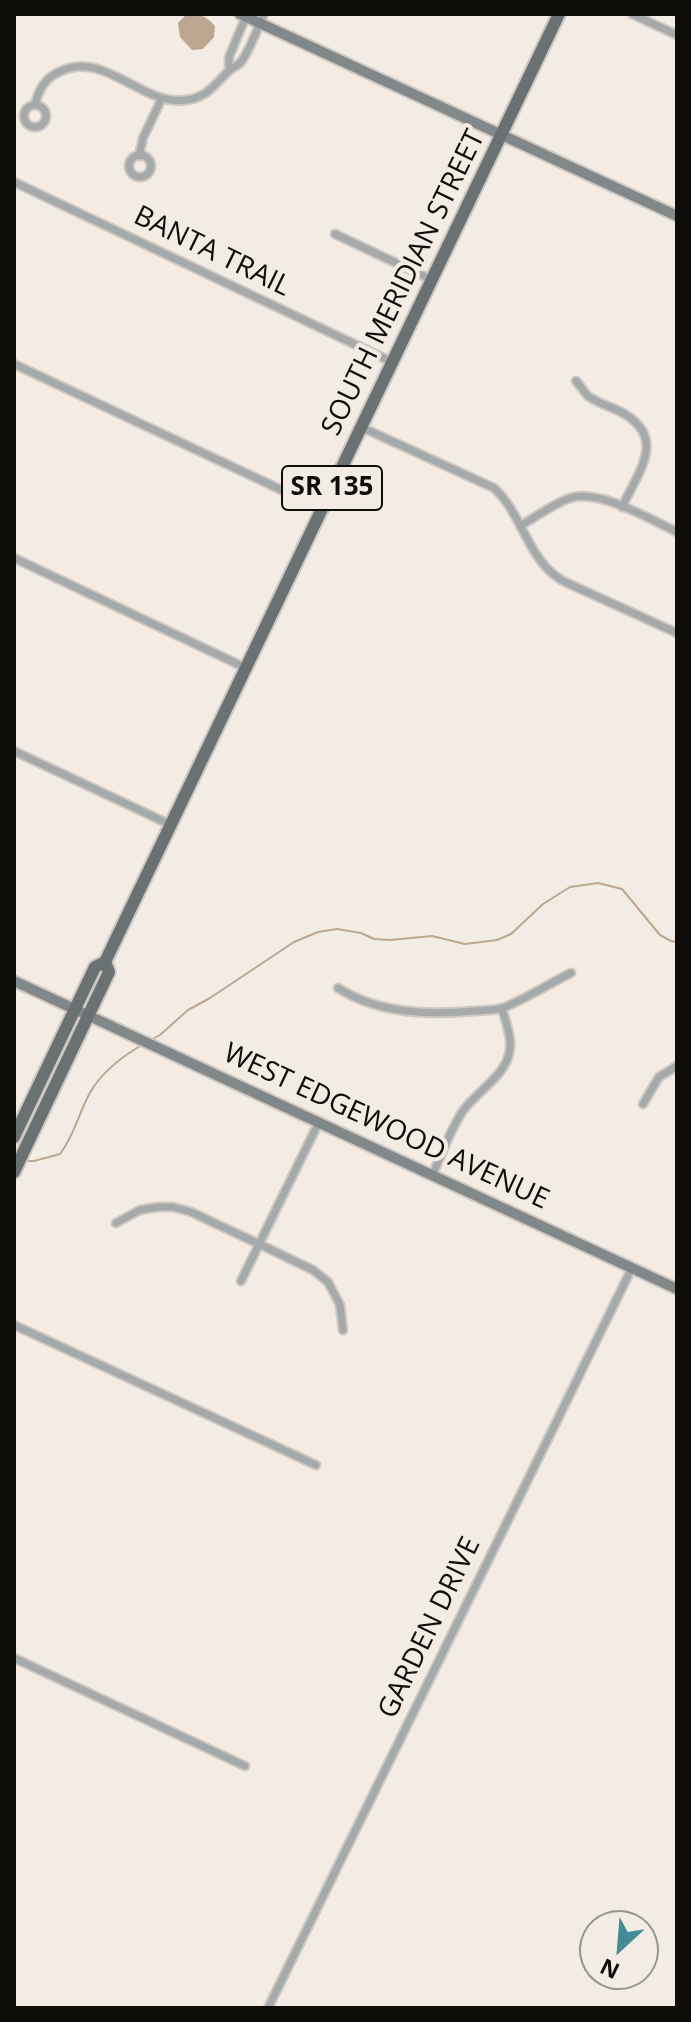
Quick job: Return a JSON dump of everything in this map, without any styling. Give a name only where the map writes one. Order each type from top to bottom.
[{"type":"main road","name":"SOUTH MERIDIAN STREET","points":[[14,1137],[95,967],[105,962],[559,14]]},
{"type":"main road","points":[[244,15],[262,19],[677,216]]},
{"type":"main road","name":"SOUTH MERIDIAN STREET","points":[[14,1172],[109,972],[105,962]]},
{"type":"main road","name":"WEST EDGEWOOD AVENUE","points":[[14,981],[677,1289]]},
{"type":"street","points":[[632,14],[677,35]]},
{"type":"street","points":[[229,70],[229,57],[244,15]]},
{"type":"street","points":[[35,105],[40,90],[49,78],[77,66],[103,70],[162,98],[196,98],[213,89],[229,70],[241,63],[262,19]]},
{"type":"street","points":[[139,156],[143,138],[162,98]]},
{"type":"street","name":"BANTA TRAIL","points":[[14,182],[392,362]]},
{"type":"street","points":[[335,234],[432,280]]},
{"type":"street","points":[[14,364],[322,509]]},
{"type":"street","points":[[576,381],[588,396],[636,421],[645,436],[645,457],[622,507]]},
{"type":"street","points":[[361,427],[494,488],[506,500],[544,566],[558,578],[677,633]]},
{"type":"street","points":[[520,526],[563,501],[578,496],[598,497],[677,532]]},
{"type":"street","points":[[14,558],[246,668]]},
{"type":"street","points":[[14,751],[171,825]]},
{"type":"street","points":[[338,988],[374,1004],[411,1012],[444,1014],[502,1009],[571,973]]},
{"type":"street","points":[[433,1174],[461,1113],[507,1062],[510,1040],[502,1009]]},
{"type":"street","points":[[643,1104],[656,1082],[677,1066]]},
{"type":"street","points":[[241,1281],[319,1122]]},
{"type":"street","points":[[116,1223],[147,1208],[173,1207],[191,1212],[310,1268],[328,1282],[340,1305],[343,1330]]},
{"type":"street","name":"GARDEN DRIVE","points":[[268,2008],[632,1268]]},
{"type":"street","points":[[14,1325],[316,1465]]},
{"type":"street","points":[[14,1658],[245,1766]]},
{"type":"shaded area","points":[[187,14],[202,16],[215,26],[214,37],[203,49],[192,50],[180,37],[178,23]]},
{"type":"waterway","points":[[151,1040],[188,1010],[294,942],[318,932],[337,929],[390,940],[432,936],[465,944],[497,940],[511,934],[543,904],[570,887],[598,883],[622,889],[660,935],[677,942]]},
{"type":"waterway","points":[[23,1161],[60,1154],[101,1077],[142,1045]]}]
